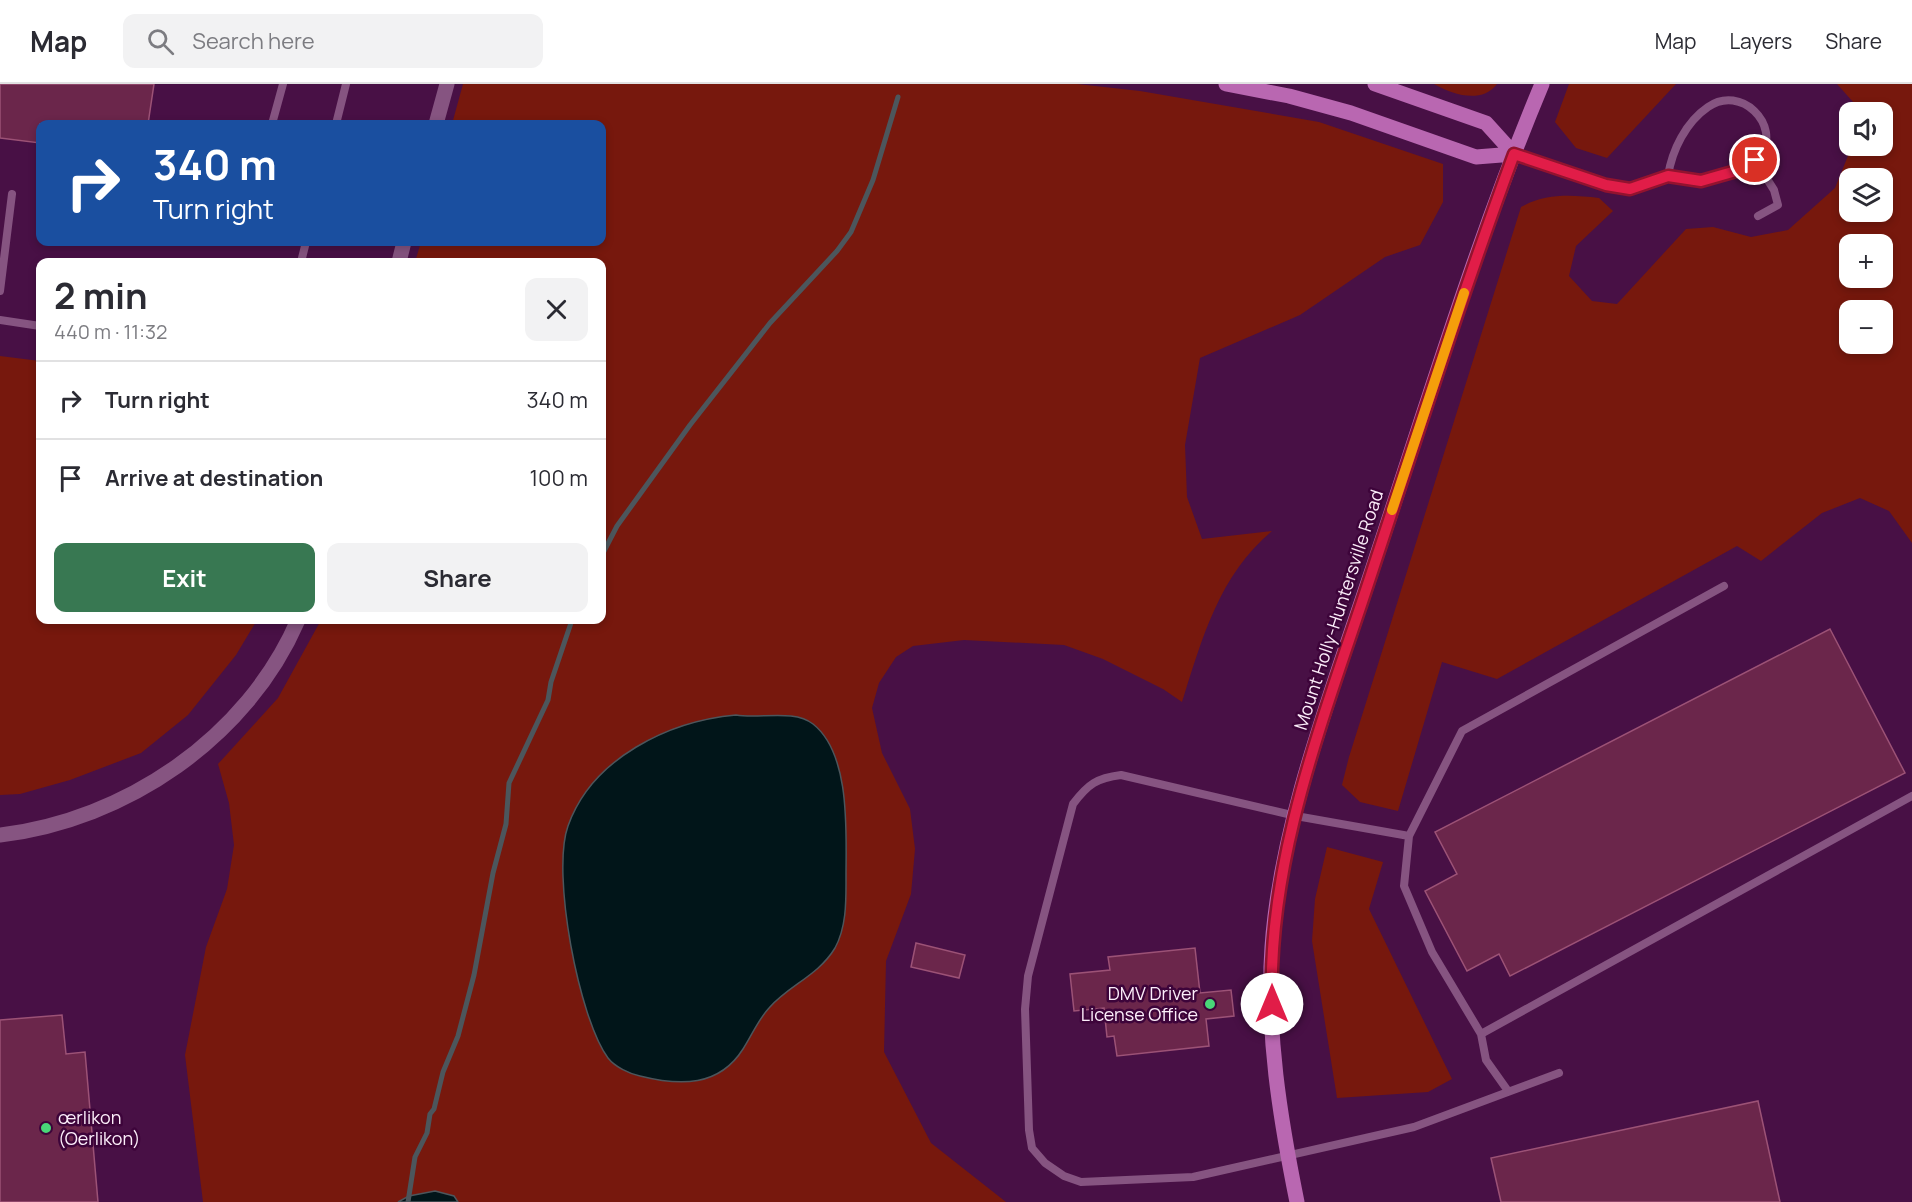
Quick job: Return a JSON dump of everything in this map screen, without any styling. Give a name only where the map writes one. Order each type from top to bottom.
[{"type":"main road","points":[[1226,84],[1289,96],[1351,113],[1476,157],[1514,154]]},
{"type":"main road","points":[[1375,84],[1486,123],[1514,154]]},
{"type":"main road","name":"Mount Holly-Huntersville Road","points":[[1297,1202],[1275,1068],[1271,985],[1277,910],[1296,816],[1337,678],[1474,263],[1542,84]]},
{"type":"street","points":[[437,120],[447,84]]},
{"type":"street","points":[[0,836],[74,820],[105,808],[152,783],[198,750],[229,722],[255,692],[282,651],[296,624]]},
{"type":"lane","points":[[273,120],[283,84]]},
{"type":"lane","points":[[337,120],[346,84]]},
{"type":"lane","points":[[1514,154],[1606,185],[1630,189],[1668,176],[1701,181],[1743,169],[1761,155],[1766,140],[1763,123],[1753,107],[1739,100],[1719,99],[1701,111],[1686,130],[1671,156],[1668,176]]},
{"type":"lane","points":[[1755,160],[1774,190],[1778,205],[1758,216]]},
{"type":"lane","points":[[0,291],[12,194]]},
{"type":"lane","points":[[0,320],[36,325]]},
{"type":"lane","points":[[1508,1091],[1486,1060],[1482,1034],[1432,952],[1404,886],[1409,836],[1462,731],[1724,586]]},
{"type":"lane","points":[[1409,836],[1296,816],[1121,775],[1099,778],[1084,789],[1073,804],[1028,976],[1025,1009],[1029,1130],[1032,1148],[1046,1163],[1064,1176],[1081,1182],[1193,1177],[1414,1127],[1559,1073]]},
{"type":"lane","points":[[1482,1034],[1912,796]]},
{"type":"shaded area","points":[[463,84],[1077,84],[1140,91],[1319,122],[1443,164],[1443,202],[1420,245],[1385,257],[1300,315],[1200,358],[1185,445],[1187,497],[1202,539],[1272,531],[1238,567],[1226,588],[1205,632],[1182,702],[1163,689],[1103,659],[1064,645],[964,640],[913,646],[896,657],[879,683],[872,708],[882,753],[910,809],[915,849],[911,894],[886,961],[884,1052],[931,1143],[1006,1202],[203,1202],[185,1055],[206,947],[227,889],[234,845],[229,803],[218,764],[278,698],[319,624],[606,624],[606,258],[416,258],[420,246],[606,246],[606,120],[453,120]]},
{"type":"shaded area","points":[[1434,84],[1497,84],[1484,94],[1467,96]]},
{"type":"shaded area","points":[[1569,84],[1676,84],[1607,158],[1576,148],[1555,122]]},
{"type":"shaded area","points":[[1837,84],[1912,84],[1912,543],[1889,511],[1860,498],[1822,513],[1761,561],[1737,546],[1497,679],[1442,662],[1398,811],[1360,802],[1342,785],[1349,757],[1521,207],[1550,197],[1579,196],[1599,198],[1613,211],[1576,246],[1569,276],[1592,301],[1617,304],[1686,229],[1713,227],[1751,237],[1788,230],[1835,188],[1839,178],[1839,222],[1893,222],[1893,168],[1843,168],[1848,156],[1893,156],[1893,102],[1853,102]]},
{"type":"shaded area","points":[[0,356],[36,360],[36,624],[255,624],[236,655],[188,715],[141,753],[70,780],[20,794],[0,795]]},
{"type":"shaded area","points":[[736,715],[787,716],[805,719],[825,737],[834,754],[844,795],[846,817],[846,903],[842,931],[828,958],[769,1008],[743,1049],[722,1071],[710,1077],[684,1082],[636,1075],[627,1072],[608,1058],[597,1039],[578,980],[571,945],[563,877],[564,848],[568,826],[579,802],[595,781],[636,747],[685,725]]},
{"type":"shaded area","points":[[1327,847],[1383,862],[1369,909],[1452,1079],[1428,1092],[1337,1098],[1312,941],[1315,899]]},
{"type":"shaded area","points":[[435,1191],[454,1196],[458,1202],[398,1202],[409,1196]]},
{"type":"building","points":[[0,84],[154,84],[149,120],[36,120],[36,142],[0,138]]},
{"type":"building","points":[[1830,629],[1905,773],[1510,976],[1499,954],[1467,971],[1425,891],[1457,874],[1435,832]]},
{"type":"building","points":[[916,943],[965,955],[959,978],[911,967]]},
{"type":"building","points":[[1195,948],[1200,993],[1231,990],[1234,1016],[1206,1019],[1209,1046],[1117,1056],[1114,1036],[1107,1037],[1104,1008],[1074,1011],[1070,974],[1110,970],[1108,957]]},
{"type":"building","name":"œrlikon (Oerlikon)","points":[[62,1015],[66,1054],[85,1052],[98,1202],[0,1202],[0,1020]]},
{"type":"building","points":[[1758,1101],[1780,1202],[1501,1202],[1491,1158]]},
{"type":"waterway","points":[[606,547],[617,526],[690,425],[770,323],[837,251],[851,232],[873,180],[898,97]]},
{"type":"waterway","points":[[408,1202],[415,1157],[427,1133],[430,1114],[434,1109],[443,1072],[458,1036],[474,975],[493,873],[506,824],[509,783],[548,700],[551,682],[571,624]]},
{"type":"slow traffic","points":[[1392,510],[1464,293]]},
{"type":"place","name":"DMV Driver License Office","points":[[1210,1004]]},
{"type":"place","name":"œrlikon (Oerlikon)","points":[[46,1128]]},
{"type":"route","points":[[1272,1004],[1272,946],[1282,874],[1313,754],[1474,263],[1514,154],[1606,185],[1630,189],[1668,176],[1701,181],[1743,169],[1755,160]]}]
